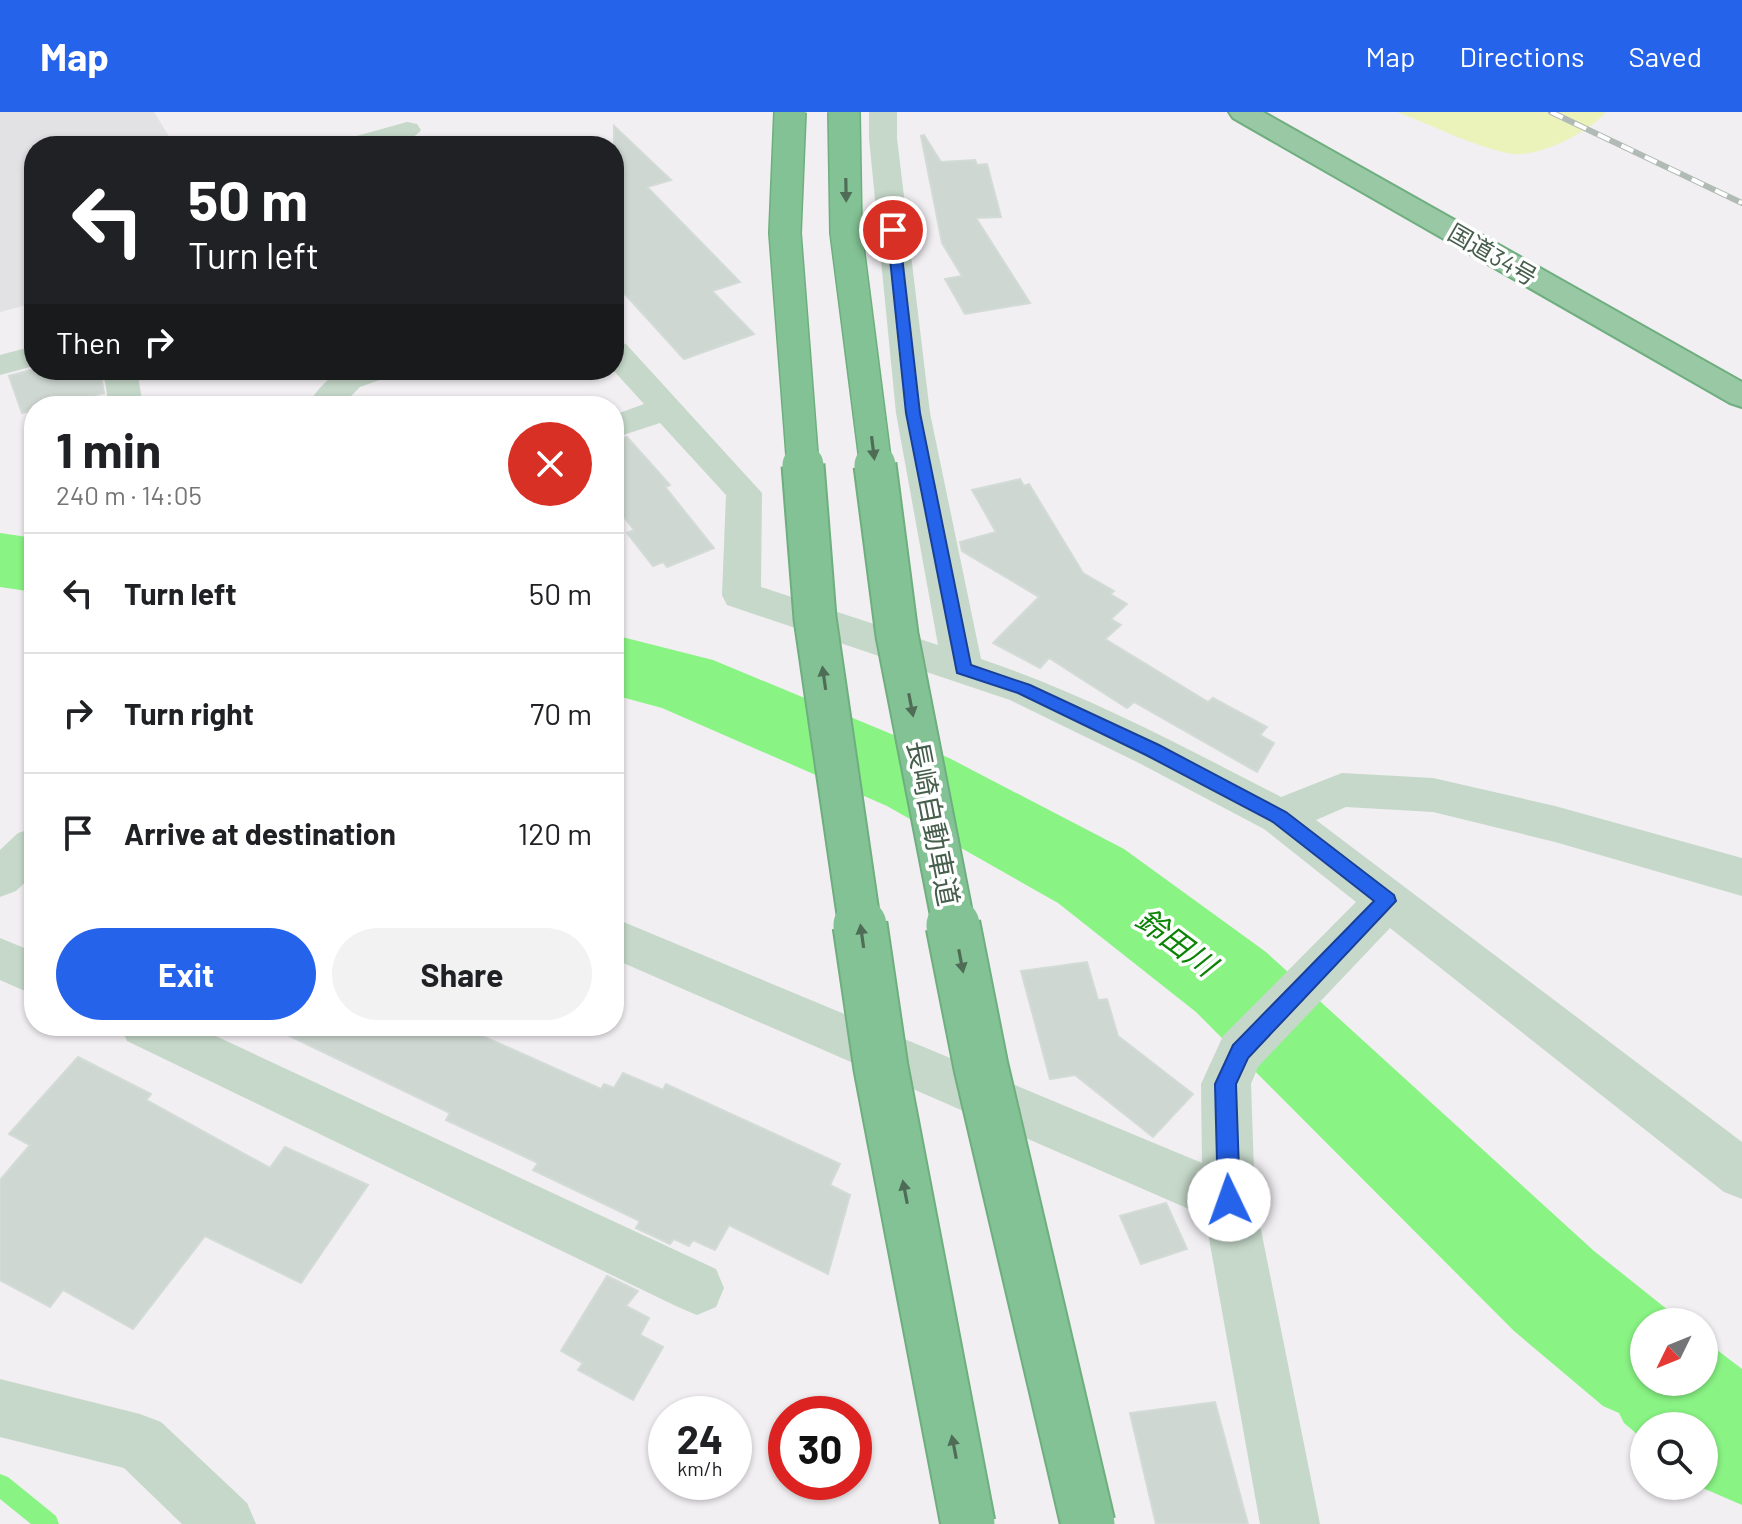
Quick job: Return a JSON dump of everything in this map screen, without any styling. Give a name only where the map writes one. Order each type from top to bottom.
[{"type":"highway","points":[[790,112],[785,233],[815,618],[881,1068],[968,1524]]},
{"type":"highway","name":"長崎自動車道","points":[[844,112],[846,232],[897,635],[981,1067],[1088,1524]]},
{"type":"highway","name":"国道34号","points":[[1243,112],[1742,396]]},
{"type":"street","points":[[883,112],[883,138],[913,413],[963,669]]},
{"type":"street","points":[[384,136],[406,129]]},
{"type":"street","points":[[0,365],[24,359]]},
{"type":"street","points":[[624,362],[744,493],[741,595],[1024,689],[1152,750],[1280,817],[1374,915],[1742,1174]]},
{"type":"street","points":[[331,396],[348,380]]},
{"type":"street","points":[[624,423],[665,409]]},
{"type":"street","points":[[1280,817],[1342,790],[1433,795],[1555,824],[1742,877]]},
{"type":"street","points":[[0,878],[24,855]]},
{"type":"street","points":[[1290,1524],[1229,1200],[1226,1084],[1240,1052],[1374,915]]},
{"type":"street","points":[[624,942],[1229,1200]]},
{"type":"street","points":[[0,958],[24,969]]},
{"type":"street","points":[[165,1036],[697,1288]]},
{"type":"street","points":[[0,1408],[140,1443],[226,1524]]},
{"type":"shaded area","points":[[0,112],[154,112],[169,136],[24,136],[24,306],[0,312]]},
{"type":"green space","points":[[1397,112],[1606,112],[1587,128],[1560,143],[1519,154],[1479,145]]},
{"type":"building","points":[[614,126],[671,180],[647,187],[740,282],[712,291],[754,334],[684,359],[624,293],[624,136],[614,136]]},
{"type":"building","points":[[924,135],[941,162],[975,160],[977,165],[987,164],[1001,217],[976,218],[1030,303],[965,314],[945,279],[962,276],[942,243],[921,136]]},
{"type":"building","points":[[24,372],[24,380],[102,380],[104,393],[92,396],[24,396],[22,413],[9,376]]},
{"type":"building","points":[[627,437],[670,485],[665,487],[714,548],[667,567],[663,562],[653,566],[627,533],[634,530],[624,517],[624,438]]},
{"type":"building","points":[[1020,479],[1024,486],[1029,484],[1083,573],[1114,591],[1110,594],[1127,604],[1111,619],[1121,625],[1105,639],[1208,702],[1213,698],[1267,727],[1260,735],[1274,743],[1257,772],[1134,702],[1127,708],[1049,658],[1040,668],[993,643],[1039,597],[962,551],[960,542],[996,532],[972,490]]},
{"type":"building","points":[[1087,962],[1098,1000],[1107,999],[1118,1036],[1193,1094],[1153,1137],[1075,1075],[1050,1079],[1021,971]]},
{"type":"building","points":[[290,1036],[482,1036],[601,1089],[604,1084],[614,1088],[623,1073],[663,1090],[666,1084],[840,1164],[830,1185],[850,1195],[828,1274],[729,1225],[715,1250],[693,1240],[689,1246],[674,1239],[670,1244],[636,1228],[640,1221],[533,1170],[538,1163],[446,1120],[450,1113]]},
{"type":"building","points":[[78,1057],[151,1094],[146,1100],[270,1168],[285,1147],[368,1185],[301,1283],[205,1236],[133,1329],[63,1290],[50,1307],[0,1280],[0,1180],[30,1145],[9,1134]]},
{"type":"building","points":[[1166,1203],[1187,1249],[1141,1264],[1120,1216]]},
{"type":"building","points":[[607,1276],[638,1291],[626,1306],[649,1318],[640,1335],[663,1347],[633,1400],[578,1370],[583,1363],[561,1351]]},
{"type":"building","points":[[1215,1402],[1248,1524],[1156,1524],[1130,1413]]},
{"type":"waterway","name":"鈴田川","points":[[0,560],[24,564]]},
{"type":"waterway","name":"鈴田川","points":[[624,667],[683,682],[918,782],[1091,876],[1231,982],[1554,1291],[1630,1353]]},
{"type":"waterway","name":"鈴田川","points":[[1682,1396],[1742,1445]]},
{"type":"waterway","points":[[0,1485],[48,1524]]},
{"type":"railway","points":[[1551,112],[1742,203]]},
{"type":"route","points":[[893,230],[913,413],[963,669],[1024,689],[1152,750],[1280,817],[1387,901],[1240,1052],[1226,1084],[1229,1200]]}]
